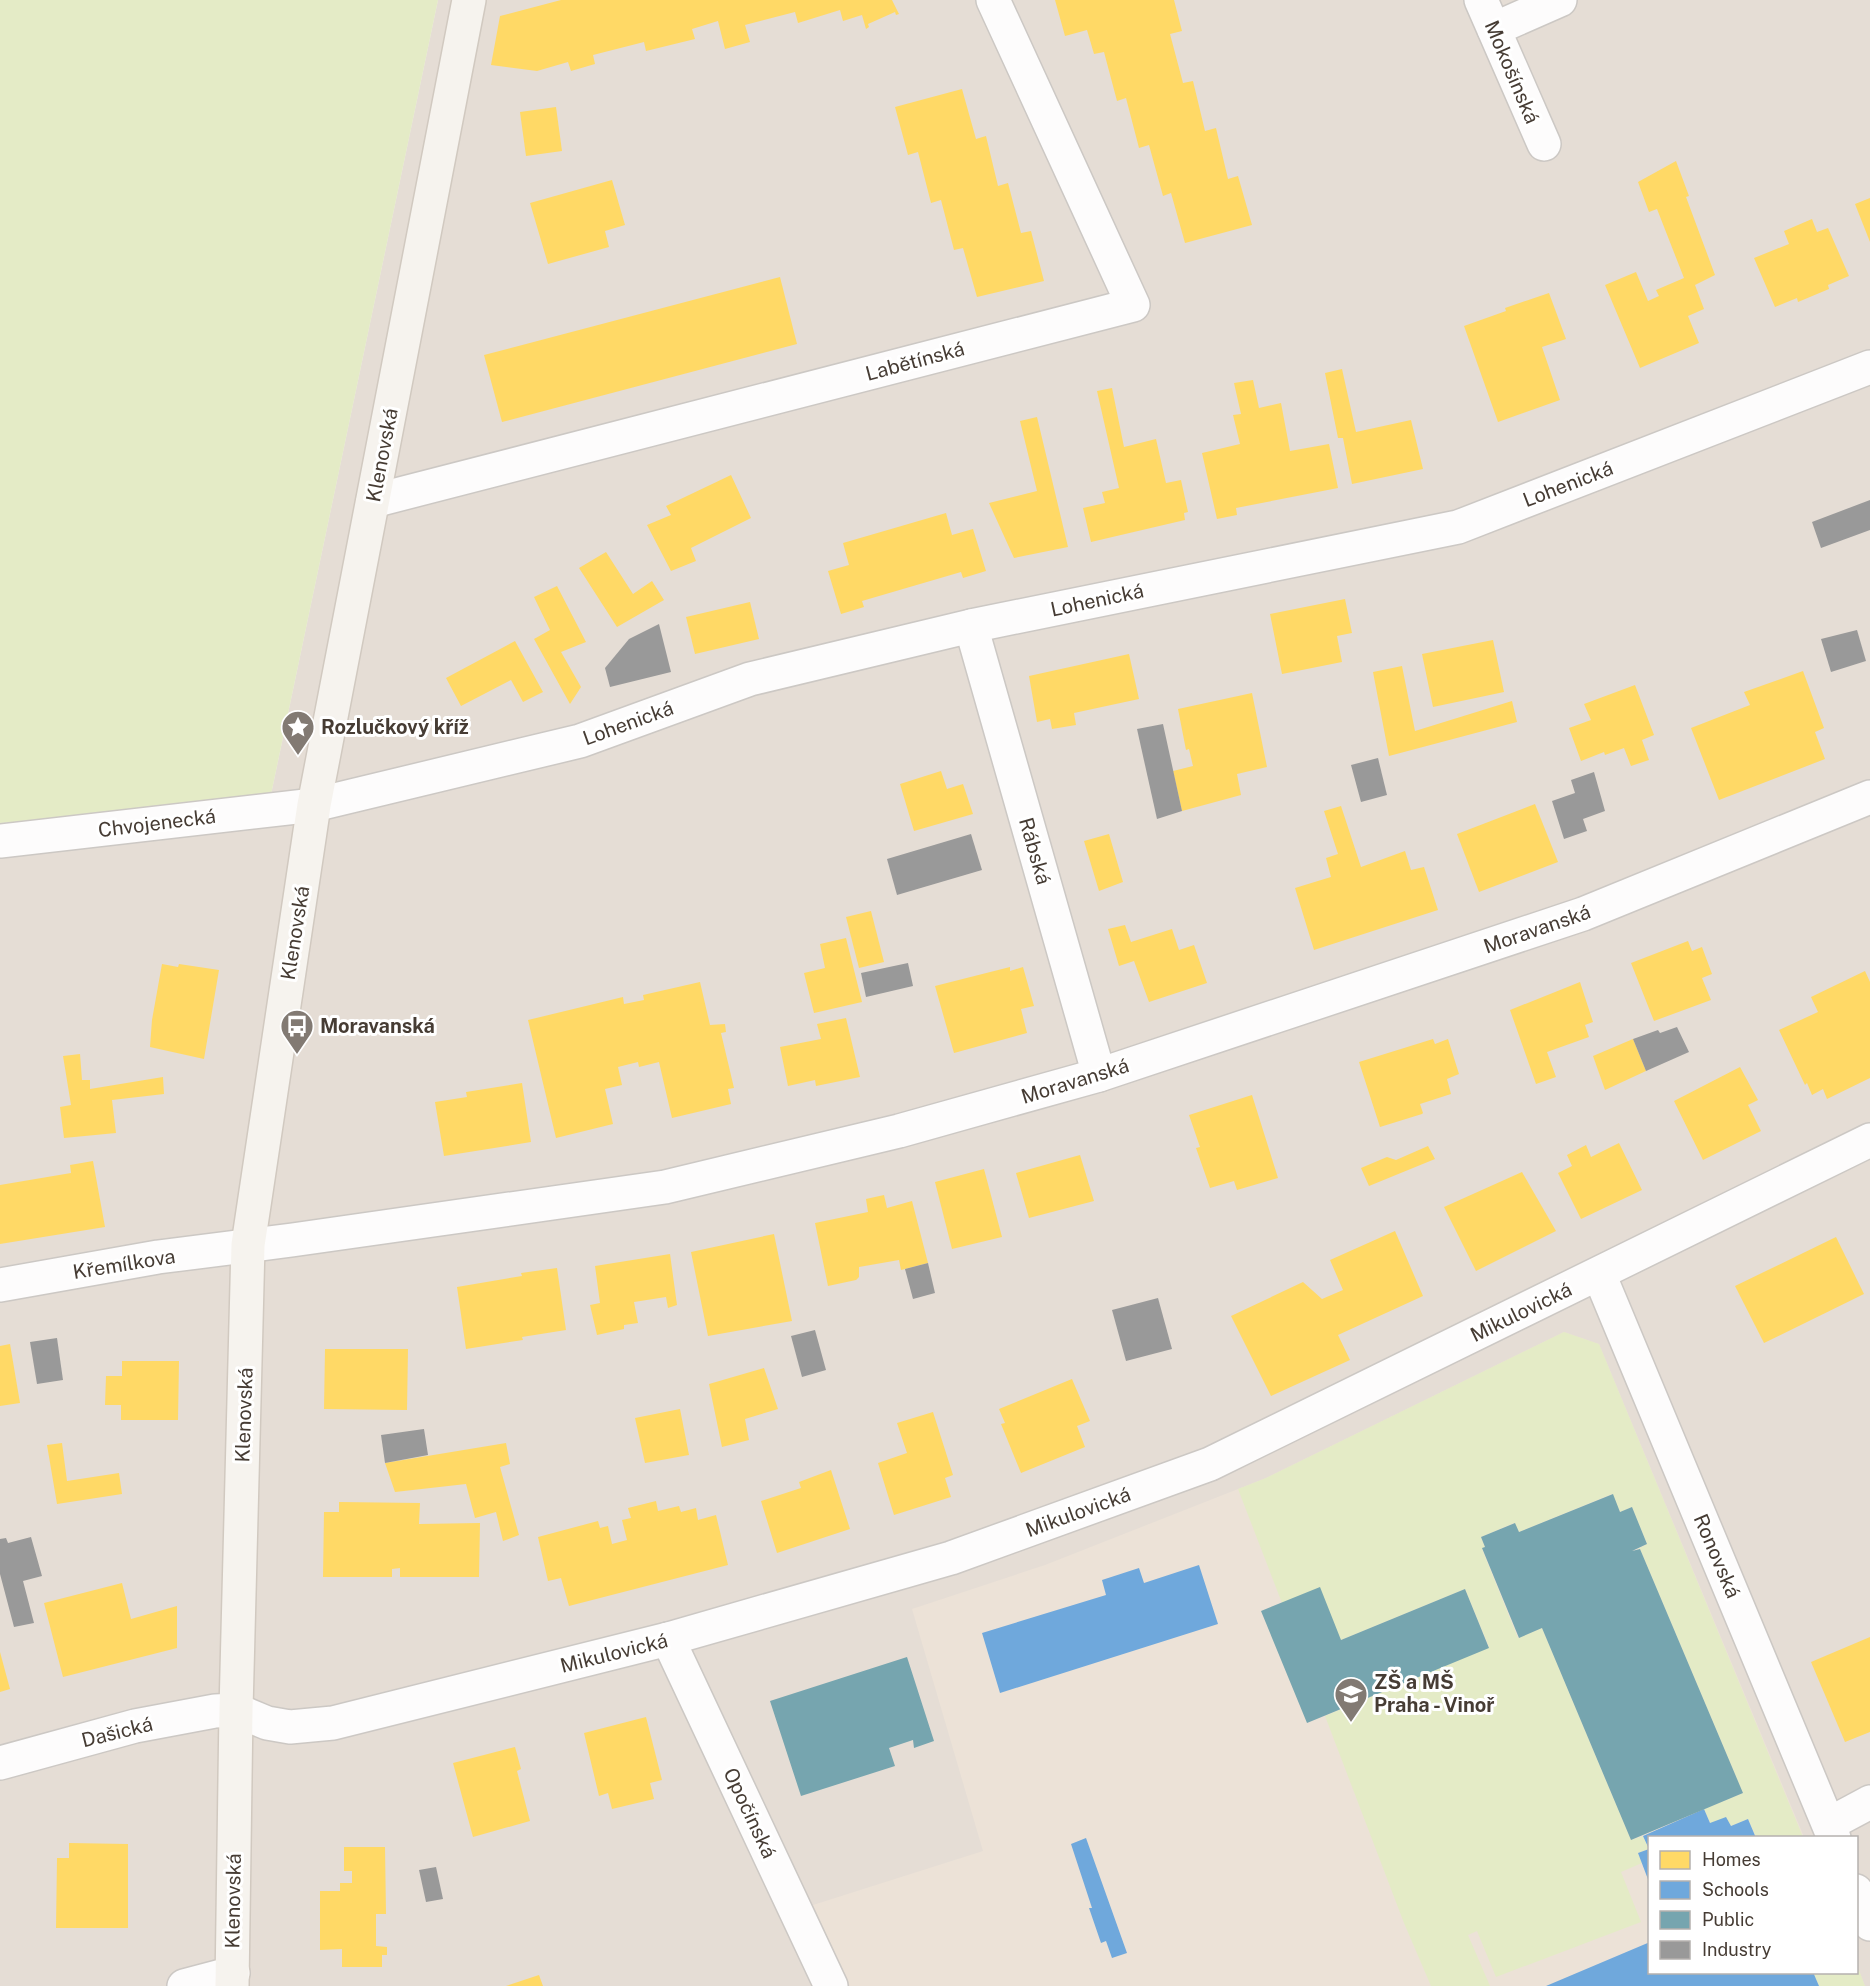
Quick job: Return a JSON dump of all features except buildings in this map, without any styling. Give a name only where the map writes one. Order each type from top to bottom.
[{"type":"street","name":"Klenovská","points":[[232,1979],[236,1710],[248,1245],[314,805],[469,0]]},
{"type":"street","name":"Labětínská","points":[[373,501],[1133,305],[993,0]]},
{"type":"street","points":[[1487,14],[1560,0]]},
{"type":"street","name":"Mokošínská","points":[[1487,14],[1544,144]]},
{"type":"street","name":"Lohenická","points":[[314,805],[580,741],[750,679],[971,626],[1458,527],[1870,368]]},
{"type":"street","name":"Rábská","points":[[971,626],[1099,1075]]},
{"type":"street","name":"Moravanská","points":[[248,1245],[665,1187],[899,1131],[1099,1075],[1583,914],[1870,797]]},
{"type":"street","name":"Chvojenecká","points":[[0,841],[314,805]]},
{"type":"street","name":"Mikulovická","points":[[236,1710],[267,1723],[290,1727],[333,1723],[668,1639],[951,1558],[1210,1464],[1870,1140]]},
{"type":"street","name":"Křemílkova","points":[[0,1285],[158,1257],[248,1245]]},
{"type":"street","name":"Ronovská","points":[[1599,1274],[1832,1831]]},
{"type":"street","name":"Opočínská","points":[[668,1639],[831,1986]]},
{"type":"street","name":"Dašická","points":[[0,1763],[135,1726],[215,1711],[236,1710]]},
{"type":"street","points":[[1832,1831],[1870,1802]]},
{"type":"street","points":[[1858,1894],[1870,1924]]},
{"type":"street","points":[[184,1986],[232,1979]]},
{"type":"shaded area","points":[[438,0],[1870,0],[1870,1986],[0,1986],[0,823],[269,804]]},
{"type":"shaded area","name":"ZŠ a MŠ Praha - Vinoř","points":[[1564,1332],[1599,1344],[1804,1836],[1648,1836],[1648,1974],[1858,1974],[1858,1968],[1865,1986],[850,1986],[813,1905],[983,1851],[912,1609],[1045,1565],[1266,1478]]},
{"type":"green space","points":[[0,0],[438,0],[269,804],[0,823]]},
{"type":"green space","points":[[1564,1332],[1599,1344],[1803,1836],[1756,1836],[1748,1819],[1731,1826],[1710,1823],[1704,1809],[1743,1793],[1640,1549],[1636,1550],[1647,1544],[1632,1507],[1620,1512],[1612,1494],[1519,1532],[1514,1523],[1481,1537],[1485,1547],[1482,1549],[1518,1638],[1542,1628],[1631,1840],[1643,1836],[1648,1847],[1648,1849],[1638,1853],[1642,1863],[1621,1872],[1641,1922],[1496,1977],[1477,1931],[1468,1935],[1490,1986],[1431,1986],[1404,1923],[1325,1716],[1489,1647],[1465,1589],[1341,1640],[1282,1603],[1238,1489],[1266,1478]]},
{"type":"green space","points":[[1858,1968],[1865,1986],[1819,1986],[1813,1974],[1858,1974]]},
{"type":"place","name":"Rozlučkový kříž","points":[[298,756]]},
{"type":"place","name":"Moravanská","points":[[297,1055]]},
{"type":"place","name":"ZŠ a MŠ Praha - Vinoř","points":[[1351,1723]]}]
